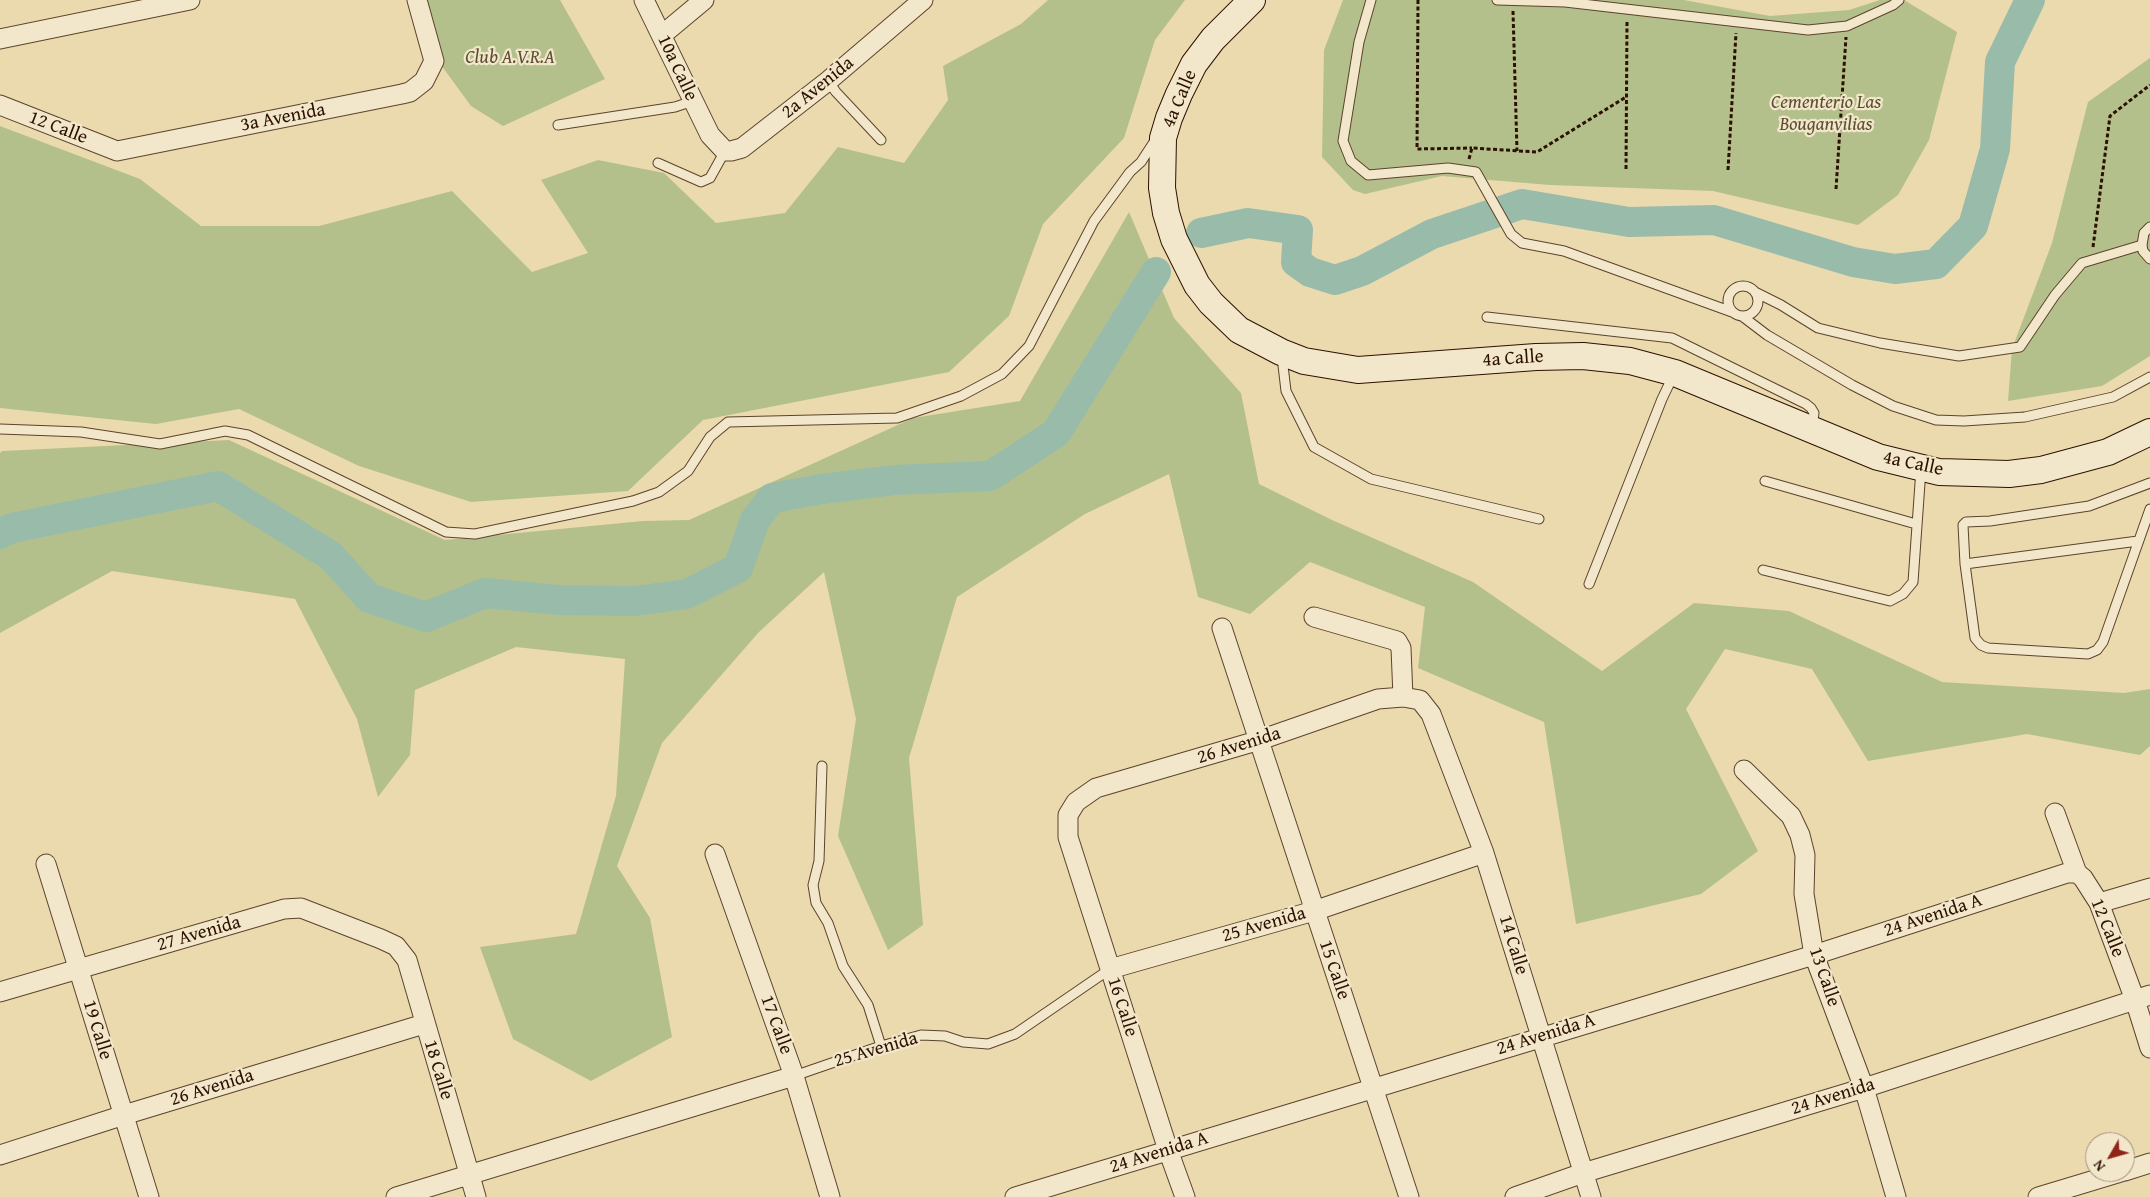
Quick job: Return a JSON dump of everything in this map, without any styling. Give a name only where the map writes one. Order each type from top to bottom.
[{"type":"main road","name":"4a Calle","points":[[1252,0],[1213,39],[1194,64],[1169,118],[1164,138],[1162,164],[1166,213],[1174,238],[1187,267],[1197,285],[1211,303],[1240,330],[1281,352],[1304,361],[1358,370],[1536,357],[1584,356],[1630,361],[1675,373],[1878,457],[1939,472],[1979,474],[2041,470],[2108,452],[2150,432]]},
{"type":"street","points":[[0,39],[190,0]]},
{"type":"street","name":"3a Avenida","points":[[117,151],[410,92],[424,81],[434,61],[417,0]]},
{"type":"street","name":"10a Calle","points":[[644,0],[710,135],[725,151]]},
{"type":"street","points":[[662,35],[704,0]]},
{"type":"street","name":"2a Avenida","points":[[725,151],[731,152],[742,148],[828,81],[923,0]]},
{"type":"street","name":"12 Calle","points":[[0,105],[117,151]]},
{"type":"street","points":[[1314,618],[1397,641],[1401,648],[1412,698]]},
{"type":"street","name":"15 Calle","points":[[1222,628],[1409,1197]]},
{"type":"street","name":"26 Avenida","points":[[1068,815],[1076,802],[1096,788],[1260,740],[1378,699],[1412,698]]},
{"type":"street","name":"14 Calle","points":[[1412,698],[1431,714],[1484,853],[1591,1197]]},
{"type":"street","name":"13 Calle","points":[[1744,770],[1791,816],[1800,835],[1805,855],[1804,894],[1814,955],[1864,1088],[1896,1197]]},
{"type":"street","name":"12 Calle","points":[[2055,813],[2077,873],[2083,878],[2099,903],[2142,997],[2150,1048]]},
{"type":"street","name":"16 Calle","points":[[1068,815],[1068,837],[1168,1150],[1185,1197]]},
{"type":"street","name":"25 Avenida","points":[[1110,969],[1314,911],[1484,853]]},
{"type":"street","name":"17 Calle","points":[[715,854],[794,1076],[830,1197]]},
{"type":"street","name":"19 Calle","points":[[46,864],[149,1197]]},
{"type":"street","name":"24 Avenida A","points":[[1014,1197],[1540,1036],[1814,955],[2067,873],[2077,873]]},
{"type":"street","points":[[2099,903],[2150,888]]},
{"type":"street","name":"27 Avenida","points":[[0,992],[284,909],[301,908],[396,946]]},
{"type":"street","name":"18 Calle","points":[[396,946],[407,960],[424,1024],[476,1197]]},
{"type":"street","name":"24 Avenida","points":[[1515,1197],[1584,1173],[1864,1088],[2142,997]]},
{"type":"street","name":"26 Avenida","points":[[0,1155],[124,1115],[424,1024]]},
{"type":"street","name":"25 Avenida","points":[[396,1197],[794,1076]]},
{"type":"street","points":[[2135,1168],[2150,1163]]},
{"type":"street","points":[[2038,1197],[2088,1182]]},
{"type":"lane","points":[[1371,0],[1359,42],[1343,141],[1351,161],[1368,175],[1448,168],[1476,172],[1511,234],[1522,243],[1564,251],[1742,316],[1767,335],[1852,385],[1893,406],[1936,420],[1964,421],[2025,417],[2113,397],[2150,377]]},
{"type":"lane","points":[[1497,0],[1566,1],[1808,30],[1847,26],[1893,5],[1899,0]]},
{"type":"lane","points":[[828,81],[880,140]]},
{"type":"lane","points":[[558,125],[675,107],[693,101]]},
{"type":"lane","points":[[0,429],[81,432],[160,444],[225,431],[248,435],[446,532],[475,534],[633,501],[659,492],[688,471],[710,437],[728,422],[897,418],[961,396],[1002,374],[1029,346],[1094,221],[1130,172],[1141,162],[1169,118]]},
{"type":"lane","points":[[658,163],[701,182],[710,178],[725,151]]},
{"type":"lane","points":[[2150,227],[2144,233],[2142,245],[2143,251],[2150,259]]},
{"type":"lane","points":[[1732,312],[1727,303],[1730,293],[1733,289],[1742,286],[1781,305],[1818,328],[1880,343],[1959,356],[2020,346],[2055,295],[2082,263],[2142,245]]},
{"type":"lane","points":[[1742,316],[1747,316],[1755,310],[1758,301],[1755,292]]},
{"type":"lane","points":[[1487,317],[1672,338],[1806,404],[1814,413],[1812,430]]},
{"type":"lane","points":[[1281,352],[1286,391],[1314,447],[1371,479],[1539,519]]},
{"type":"lane","points":[[1589,584],[1662,400],[1675,373]]},
{"type":"lane","points":[[1763,570],[1890,601],[1903,594],[1913,582],[1916,524],[1922,469]]},
{"type":"lane","points":[[1766,481],[1916,524]]},
{"type":"lane","points":[[2150,483],[2089,506],[1990,521],[1966,522],[1962,529],[1975,638],[1981,645],[1988,648],[2088,654],[2097,650],[2103,642],[2150,509]]},
{"type":"lane","points":[[1965,564],[2138,541]]},
{"type":"lane","points":[[822,766],[819,861],[814,885],[816,903],[828,923],[843,966],[868,1005],[881,1046]]},
{"type":"lane","name":"25 Avenida","points":[[794,1076],[881,1046],[921,1035],[946,1036],[963,1042],[988,1044],[1015,1034],[1110,969]]},
{"type":"path","points":[[1418,0],[1417,149],[1472,148],[1537,152],[1626,97]]},
{"type":"path","points":[[1513,0],[1517,151]]},
{"type":"path","points":[[1626,169],[1628,9]]},
{"type":"path","points":[[1728,170],[1737,22]]},
{"type":"path","points":[[1836,189],[1847,26]]},
{"type":"path","points":[[2091,260],[2110,116],[2150,85]]},
{"type":"path","points":[[1466,171],[1472,148]]},
{"type":"green space","name":"Club A.V.R.A","points":[[418,0],[560,0],[605,79],[503,126],[471,106],[433,54]]},
{"type":"green space","points":[[1048,0],[1185,0],[1155,40],[1124,138],[1043,224],[1009,316],[949,372],[703,420],[628,491],[471,502],[359,466],[239,409],[156,424],[0,408],[0,126],[140,179],[201,226],[319,226],[452,191],[532,272],[588,253],[541,180],[598,160],[664,173],[716,223],[785,213],[838,147],[904,163],[948,100],[943,66],[1021,24]]},
{"type":"green space","name":"Cementerio Las Bouganvilias","points":[[1343,0],[1684,0],[1770,16],[1849,10],[1880,0],[1904,0],[1957,32],[1929,140],[1898,195],[1858,225],[1713,191],[1550,185],[1442,176],[1365,194],[1353,190],[1322,157],[1324,50]]},
{"type":"green space","points":[[2150,58],[2150,356],[2102,386],[2008,401],[2012,349],[2052,243],[2088,102]]},
{"type":"green space","points":[[1129,212],[1174,318],[1241,393],[1259,484],[1332,520],[1473,582],[1602,671],[1694,603],[1789,611],[1942,682],[2124,693],[2150,689],[2150,746],[2140,755],[2027,734],[1868,761],[1812,669],[1725,649],[1686,709],[1758,851],[1701,894],[1576,924],[1544,722],[1418,668],[1425,607],[1310,562],[1250,614],[1198,597],[1169,474],[1085,514],[957,597],[909,758],[923,925],[888,950],[838,836],[856,719],[824,572],[759,632],[662,743],[617,866],[650,918],[672,1037],[591,1081],[513,1039],[480,947],[576,934],[616,796],[625,659],[516,647],[415,690],[410,755],[378,797],[357,719],[295,599],[112,571],[0,633],[0,453],[2,451],[229,440],[445,540],[643,521],[689,520],[913,418],[1020,401]]},
{"type":"waterway","points":[[1201,233],[1248,223],[1298,230],[1296,262],[1310,272],[1335,280],[1362,271],[1432,234],[1522,204],[1629,222],[1714,220],[1853,262],[1895,269],[1936,264],[1973,226],[1995,149],[2000,62],[2030,0]]},
{"type":"waterway","points":[[0,534],[12,528],[218,486],[331,556],[369,598],[426,617],[485,593],[558,600],[635,601],[687,594],[738,568],[755,520],[772,498],[822,489],[894,480],[990,476],[1056,433],[1156,272]]}]
